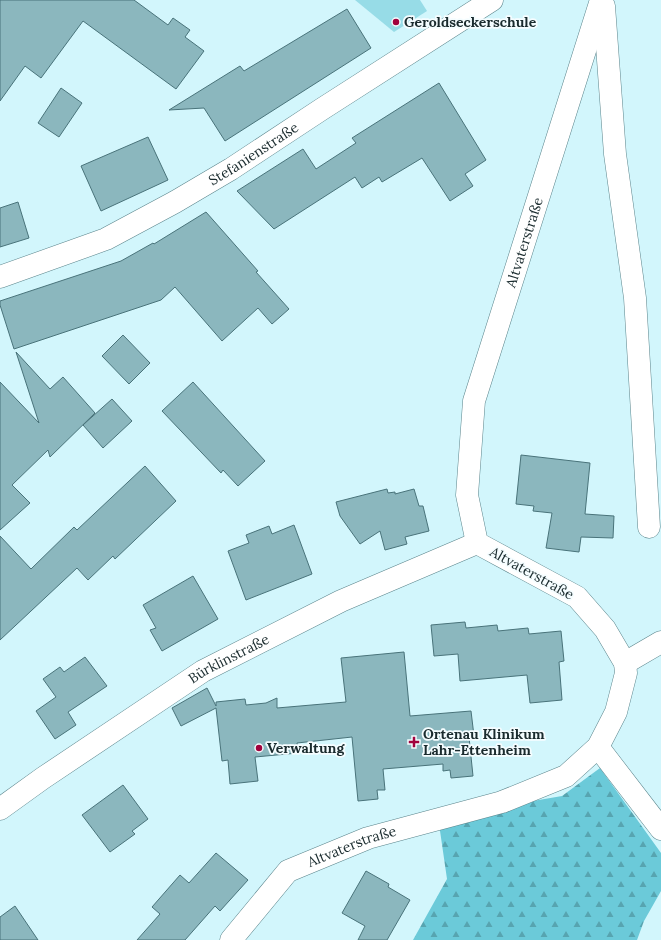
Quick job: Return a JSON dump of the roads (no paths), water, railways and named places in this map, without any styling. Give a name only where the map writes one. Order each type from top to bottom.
[{"type":"street","name":"Stefanienstraße","points":[[0,277],[106,239],[175,202],[231,169],[492,0]]},
{"type":"street","points":[[602,0],[615,154],[635,298],[649,527]]},
{"type":"street","name":"Altvaterstraße","points":[[231,940],[288,871],[368,838],[510,799],[566,776],[598,747],[616,712],[626,668],[605,629],[577,597],[477,543],[467,496],[474,401],[602,0]]},
{"type":"street","name":"Bürklinstraße","points":[[0,809],[43,778],[203,671],[341,601],[477,543]]},
{"type":"street","points":[[626,668],[661,642]]},
{"type":"street","points":[[626,668],[661,659]]},
{"type":"street","points":[[598,747],[661,829]]},
{"type":"place","name":"Geroldseckerschule","points":[[396,22]]},
{"type":"place","name":"Ortenau Klinikum Lahr-Ettenheim","points":[[414,742]]},
{"type":"place","name":"Verwaltung","points":[[259,748]]}]
